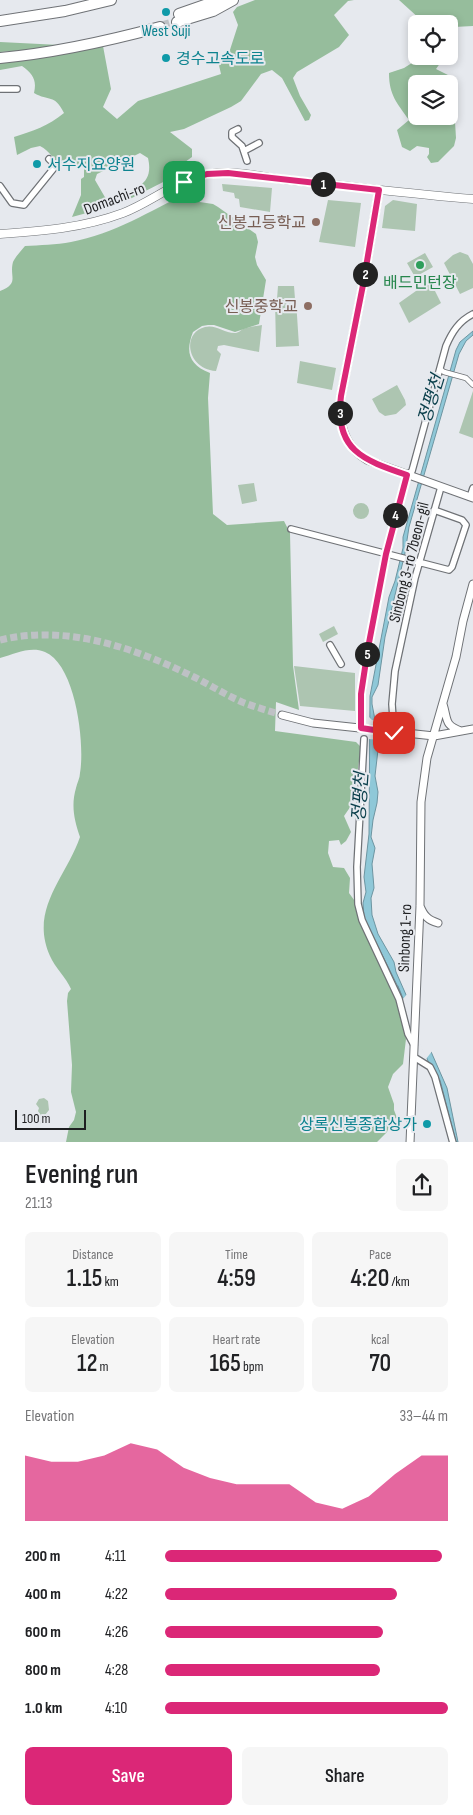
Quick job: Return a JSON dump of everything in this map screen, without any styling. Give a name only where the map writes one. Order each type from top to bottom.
[{"type":"highway","points":[[0,16],[90,0]]},
{"type":"highway","points":[[0,21],[65,11],[111,0]]},
{"type":"highway","points":[[220,0],[176,18],[213,11],[233,0]]},
{"type":"highway","points":[[0,58],[27,55],[112,39],[159,23]]},
{"type":"main road","name":"Domachi-ro","points":[[0,234],[63,229],[89,224],[124,212],[196,177],[216,173],[473,198]]},
{"type":"street","points":[[0,89],[17,89]]},
{"type":"street","points":[[238,129],[232,132],[232,137],[242,146],[248,161]]},
{"type":"street","points":[[244,151],[259,142]]},
{"type":"street","points":[[0,186],[12,202],[24,205],[54,168],[54,164],[49,159]]},
{"type":"street","points":[[379,190],[341,396],[340,420],[348,443],[360,456],[375,464],[471,498],[473,488]]},
{"type":"street","points":[[363,728],[360,713],[362,685],[388,554],[442,370],[446,346],[454,331],[464,319],[473,314]]},
{"type":"street","points":[[442,370],[466,378],[473,385]]},
{"type":"street","name":"Sinbong 3-ro 7beon-gil","points":[[394,733],[392,704],[395,671],[417,561],[441,487]]},
{"type":"street","points":[[291,529],[444,569],[451,569],[466,528],[463,520],[434,510]]},
{"type":"street","name":"Sinbong 1-ro","points":[[410,1142],[420,906],[421,802],[427,758],[456,657],[473,584]]},
{"type":"street","points":[[330,645],[340,664]]},
{"type":"street","points":[[443,704],[449,726],[461,731]]},
{"type":"street","points":[[282,715],[313,723],[434,736],[473,729]]},
{"type":"street","points":[[364,738],[357,867],[358,904],[362,920],[399,999],[414,1052],[430,1066],[435,1076],[453,1142]]},
{"type":"street","points":[[420,906],[424,916],[438,923]]},
{"type":"green space","points":[[255,0],[354,0],[348,1],[334,15],[349,35],[339,47],[297,72],[293,78],[300,96],[311,115],[309,120],[305,121],[282,78],[272,70],[261,74],[241,101],[184,129],[170,132],[192,149],[192,157],[178,167],[175,175],[124,202],[120,202],[118,199],[142,184],[149,174],[148,158],[140,153],[97,174],[95,180],[106,199],[105,208],[72,217],[81,195],[81,179],[84,177],[84,164],[64,167],[40,146],[17,155],[14,137],[40,128],[64,113],[54,100],[34,93],[34,81],[26,69],[22,66],[0,70],[0,62],[103,46],[111,89],[103,107],[117,119],[138,101],[221,74],[218,61],[228,56],[238,25],[233,12],[237,7]]},
{"type":"green space","points":[[399,0],[473,0],[473,26],[458,27],[458,15],[416,15]]},
{"type":"green space","points":[[0,42],[60,45],[32,50],[0,52]]},
{"type":"green space","points":[[409,65],[439,65],[436,69],[448,75],[408,75],[408,119],[394,98],[389,81],[389,73]]},
{"type":"green space","points":[[408,121],[408,125],[455,125],[456,138],[454,146],[438,162],[431,163],[427,157],[429,148],[417,146],[410,151],[402,147],[397,130]]},
{"type":"green space","points":[[222,184],[272,188],[270,212],[240,207],[239,199],[235,198],[234,193],[223,191]]},
{"type":"green space","points":[[189,192],[193,201],[213,204],[256,234],[258,242],[255,257],[257,265],[266,280],[259,324],[235,332],[214,325],[202,326],[193,332],[189,352],[197,366],[210,373],[208,398],[213,514],[227,525],[284,521],[290,533],[293,666],[299,710],[276,702],[275,731],[356,742],[361,747],[353,803],[344,816],[351,832],[346,841],[341,845],[339,840],[329,841],[328,853],[333,867],[344,868],[350,878],[349,893],[357,904],[399,1006],[406,1039],[403,1064],[393,1074],[388,1087],[397,1118],[392,1119],[387,1132],[377,1142],[66,1142],[69,1127],[74,1120],[76,1112],[71,1092],[72,1065],[67,1001],[68,993],[71,989],[50,956],[45,939],[44,923],[52,894],[80,837],[73,806],[74,794],[80,775],[81,744],[76,706],[71,688],[56,660],[39,650],[22,651],[0,658],[0,291],[12,282],[13,262],[25,246],[65,243],[87,238],[132,221]]},
{"type":"green space","points":[[328,200],[361,203],[355,247],[319,242]]},
{"type":"green space","points":[[393,200],[417,204],[415,231],[382,228],[385,206]]},
{"type":"green space","points":[[460,252],[468,255],[473,264],[473,288],[460,294],[444,263]]},
{"type":"green space","name":"배드민턴장","points":[[425,253],[433,267],[415,277],[407,263]]},
{"type":"green space","points":[[430,281],[441,303],[409,323],[399,303]]},
{"type":"green space","points":[[278,286],[294,286],[295,299],[277,299]]},
{"type":"green space","points":[[275,300],[296,300],[299,346],[276,347]]},
{"type":"green space","points":[[262,325],[259,352],[224,345],[218,346],[217,350],[221,354],[216,371],[206,369],[193,358],[190,343],[197,331],[205,327],[209,326],[236,333],[243,329]]},
{"type":"green space","points":[[300,361],[336,368],[332,390],[297,383]]},
{"type":"green space","points":[[397,385],[406,405],[396,414],[385,416],[379,412],[372,399]]},
{"type":"green space","points":[[473,391],[473,438],[459,433]]},
{"type":"green space","points":[[254,483],[257,501],[242,504],[238,485]]},
{"type":"green space","points":[[361,503],[367,505],[369,511],[367,517],[361,519],[355,517],[353,511],[355,505]]},
{"type":"green space","points":[[334,626],[338,634],[323,642],[319,634]]},
{"type":"green space","points":[[294,666],[355,673],[355,711],[300,706]]},
{"type":"green space","points":[[44,1098],[48,1101],[49,1110],[45,1115],[47,1122],[43,1125],[40,1123],[41,1116],[36,1104],[39,1099]]},
{"type":"water","name":"정평천","points":[[473,331],[473,335],[466,341],[459,354],[409,527],[405,553],[385,637],[378,685],[372,697],[379,741],[375,776],[378,792],[371,837],[375,848],[372,864],[374,888],[371,898],[372,915],[378,934],[394,962],[396,972],[447,1088],[458,1142],[456,1142],[440,1080],[430,1066],[400,991],[364,918],[363,903],[366,892],[364,877],[369,834],[370,696],[389,597],[403,548],[403,537],[456,350],[460,342]]},
{"type":"pier","points":[[368,716],[372,720],[378,721],[381,740],[368,739]]},
{"type":"pier","points":[[408,993],[433,1050],[426,1059],[402,1000]]},
{"type":"waterway","name":"정평천","points":[[398,986],[401,994]]},
{"type":"tunnel","points":[[160,27],[177,22]]},
{"type":"tunnel","points":[[0,640],[50,635],[75,637],[124,648],[171,666],[242,702],[282,715]]},
{"type":"place","name":"West Suji","points":[[166,12]]},
{"type":"place","name":"경수고속도로","points":[[166,58]]},
{"type":"place","name":"서수지요양원","points":[[37,164]]},
{"type":"place","name":"신봉고등학교","points":[[316,222]]},
{"type":"place","name":"배드민턴장","points":[[420,265]]},
{"type":"place","name":"신봉중학교","points":[[308,306]]},
{"type":"place","name":"상록신봉종합상가","points":[[427,1124]]},
{"type":"route","points":[[184,182],[207,174],[228,173],[379,190],[341,396],[340,420],[348,443],[360,456],[375,464],[407,475],[386,554],[363,676],[360,713],[361,728],[394,733]]}]
